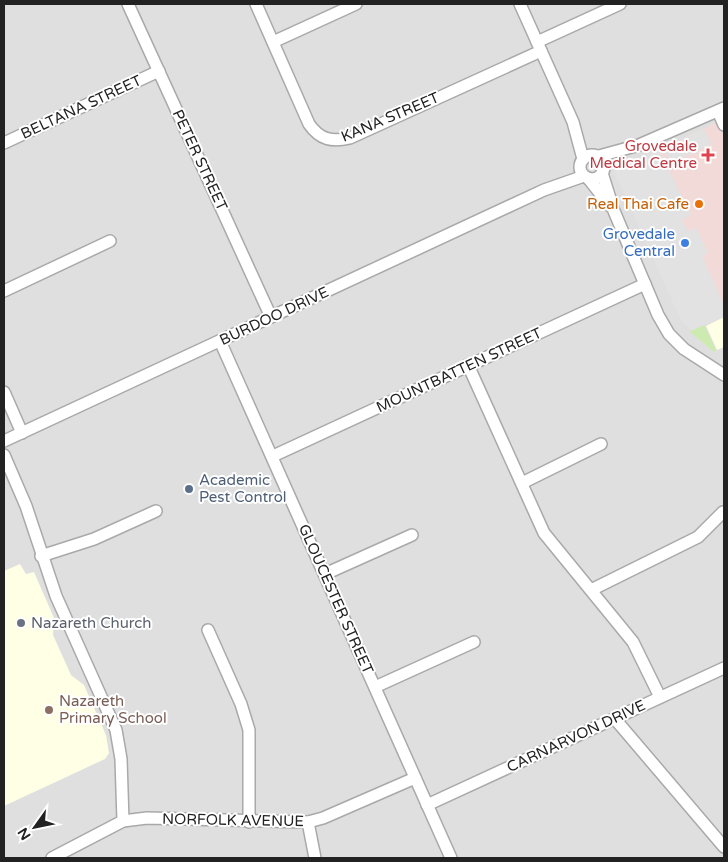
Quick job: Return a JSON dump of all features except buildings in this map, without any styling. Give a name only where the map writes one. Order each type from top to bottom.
[{"type":"street","name":"PETER STREET","points":[[128,4],[271,317]]},
{"type":"street","name":"KANA STREET","points":[[256,4],[309,124],[315,133],[325,139],[338,141],[350,138],[539,47],[620,4]]},
{"type":"street","points":[[273,42],[356,4]]},
{"type":"street","points":[[520,4],[574,122],[596,156],[603,162],[603,171],[614,211],[658,315],[669,334],[684,350],[724,375]]},
{"type":"street","name":"BELTANA STREET","points":[[4,143],[159,71]]},
{"type":"street","points":[[584,170],[596,156],[639,146],[721,110],[724,125]]},
{"type":"street","points":[[574,122],[584,170],[614,211]]},
{"type":"street","points":[[584,170],[596,178],[639,146]]},
{"type":"street","name":"BURDOO DRIVE","points":[[4,441],[584,170]]},
{"type":"street","points":[[4,291],[110,241]]},
{"type":"street","points":[[646,286],[674,329],[688,345],[724,368]]},
{"type":"street","name":"MOUNTBATTEN STREET","points":[[273,456],[646,286]]},
{"type":"street","name":"GLOUCESTER STREET","points":[[220,341],[452,858]]},
{"type":"street","points":[[468,366],[544,533],[633,642],[660,697]]},
{"type":"street","points":[[4,392],[22,433]]},
{"type":"street","points":[[522,483],[600,444]]},
{"type":"street","points":[[4,455],[26,506],[41,556],[56,596],[116,730],[121,759],[123,821]]},
{"type":"street","points":[[41,556],[94,539],[156,511]]},
{"type":"street","points":[[591,590],[698,537],[723,512]]},
{"type":"street","points":[[325,574],[412,535]]},
{"type":"street","points":[[208,630],[241,704],[249,730],[249,822]]},
{"type":"street","points":[[375,688],[474,642]]},
{"type":"street","name":"CARNARVON DRIVE","points":[[427,805],[724,668]]},
{"type":"street","points":[[615,719],[724,847]]},
{"type":"street","name":"NORFOLK AVENUE","points":[[57,857],[123,821],[147,818],[308,822],[323,818],[415,778]]},
{"type":"street","points":[[308,822],[315,858]]},
{"type":"shaded area","points":[[4,4],[724,4],[724,858],[4,858]]},
{"type":"shaded area","name":"Grovedale Central","points":[[717,122],[724,138],[724,316],[691,331],[681,320],[614,171]]},
{"type":"shaded area","points":[[704,129],[711,144],[671,163],[663,147]]},
{"type":"shaded area","points":[[659,150],[691,215],[682,220],[688,231],[696,228],[708,253],[702,256],[724,305],[724,316],[691,331],[681,320],[614,171]]},
{"type":"shaded area","points":[[724,317],[724,347],[717,350],[706,326]]},
{"type":"shaded area","name":"Nazareth Primary School","points":[[20,564],[26,574],[34,572],[54,618],[53,635],[71,675],[84,685],[106,735],[109,753],[105,759],[4,806],[4,571]]},
{"type":"green space","points":[[704,325],[716,350],[714,352],[689,331]]},
{"type":"place","name":"Grovedale Medical Centre","points":[[708,155]]},
{"type":"place","name":"Real Thai Cafe","points":[[699,204]]},
{"type":"place","name":"Grovedale Central","points":[[685,243]]},
{"type":"place","name":"Academic Pest Control","points":[[189,489]]},
{"type":"place","name":"Nazareth Church","points":[[21,623]]},
{"type":"place","name":"Nazareth Primary School","points":[[49,710]]}]
